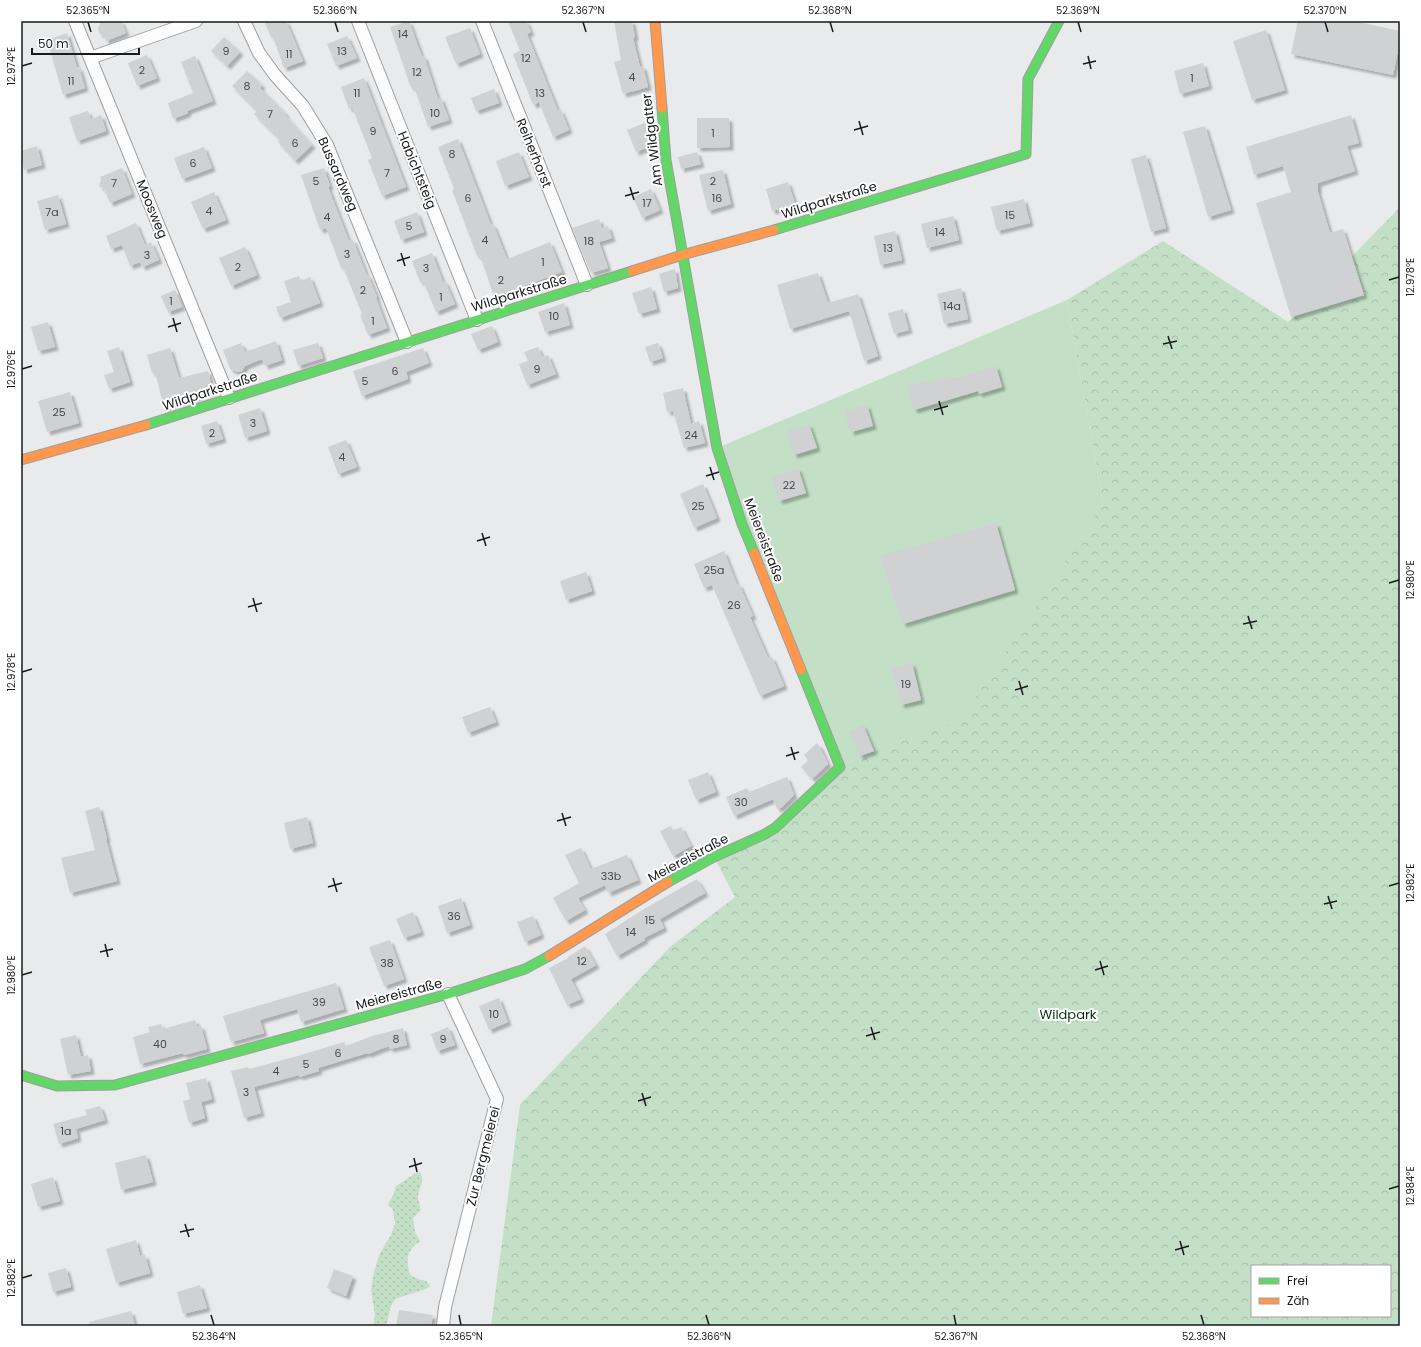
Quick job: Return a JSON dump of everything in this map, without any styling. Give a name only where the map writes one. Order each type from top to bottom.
[{"type":"street","name":"Moosweg","points":[[75,21],[229,398]]},
{"type":"street","points":[[90,58],[196,21]]},
{"type":"street","name":"Bussardweg","points":[[244,21],[259,53],[275,76],[303,106],[328,145],[407,342]]},
{"type":"street","name":"Habichtsteig","points":[[358,21],[477,320]]},
{"type":"street","name":"Reiherhorst","points":[[482,21],[587,285]]},
{"type":"street","name":"Am Wildgatter","points":[[655,21],[666,160],[682,256]]},
{"type":"street","name":"Wildparkstraße","points":[[21,460],[158,421],[682,256],[810,220],[1026,154],[1028,79],[1059,21]]},
{"type":"street","name":"Meiereistraße","points":[[21,1075],[57,1086],[115,1085],[448,994],[525,969],[550,956],[657,888],[714,857],[765,834],[774,828],[840,767],[742,524],[717,448],[682,256]]},
{"type":"street","name":"Zur Bergmeierei","points":[[443,1326],[445,1307],[497,1099],[448,994]]},
{"type":"green space","name":"Wildpark","points":[[1400,207],[1400,1326],[491,1326],[520,1105],[670,947],[735,897],[714,857],[765,834],[840,767],[861,756],[1103,504],[1067,300],[1163,241],[1288,322]]},
{"type":"green space","points":[[1067,300],[1103,504],[960,721],[861,756],[840,767],[717,448]]},
{"type":"green space","points":[[419,1171],[422,1178],[422,1184],[418,1197],[421,1210],[413,1218],[415,1232],[420,1241],[412,1248],[408,1256],[408,1264],[410,1275],[426,1281],[430,1286],[426,1289],[395,1299],[391,1306],[386,1326],[373,1326],[375,1315],[371,1289],[374,1272],[380,1253],[391,1235],[395,1223],[393,1210],[388,1204],[394,1194],[396,1186]]},
{"type":"building","points":[[101,21],[121,21],[126,33],[106,41],[104,36],[99,33],[98,29]]},
{"type":"building","points":[[264,21],[286,21],[303,61],[284,68],[273,37],[271,37]]},
{"type":"building","points":[[409,21],[422,57],[424,56],[438,99],[441,98],[449,120],[428,127],[414,87],[411,88],[390,27]]},
{"type":"building","points":[[508,21],[526,21],[531,32],[527,34],[558,111],[561,110],[569,130],[553,137],[539,102],[533,105],[513,54],[520,51]]},
{"type":"building","points":[[614,21],[632,21],[635,37],[633,38],[640,67],[643,66],[648,87],[623,94],[614,62],[621,60]]},
{"type":"building","points":[[1298,21],[1354,21],[1400,31],[1400,40],[1393,75],[1291,54]]},
{"type":"building","points":[[470,28],[480,54],[456,64],[445,37]]},
{"type":"building","points":[[1266,30],[1285,90],[1252,100],[1233,41]]},
{"type":"building","points":[[67,33],[77,68],[79,67],[85,88],[63,95],[47,40]]},
{"type":"building","points":[[347,36],[357,58],[336,66],[327,44]]},
{"type":"building","points":[[224,37],[240,52],[227,66],[211,51]]},
{"type":"building","points":[[147,55],[157,78],[137,86],[128,63]]},
{"type":"building","points":[[195,56],[213,101],[187,111],[188,113],[173,119],[168,103],[193,93],[181,62]]},
{"type":"building","points":[[1203,63],[1209,86],[1180,94],[1174,71]]},
{"type":"building","points":[[247,71],[262,85],[260,88],[286,114],[285,115],[312,145],[295,161],[278,142],[280,140],[254,114],[257,111],[232,86]]},
{"type":"building","points":[[364,78],[406,187],[382,196],[368,160],[372,158],[352,107],[349,109],[341,87]]},
{"type":"building","points":[[494,89],[499,103],[476,111],[471,98]]},
{"type":"building","points":[[88,111],[91,119],[101,115],[106,131],[77,141],[69,117]]},
{"type":"building","points":[[1351,115],[1359,143],[1347,146],[1355,171],[1318,183],[1318,192],[1330,233],[1343,229],[1364,295],[1291,317],[1256,203],[1291,192],[1283,166],[1254,175],[1246,147]]},
{"type":"building","points":[[697,118],[729,118],[730,147],[697,148]]},
{"type":"building","points":[[647,122],[654,139],[654,145],[636,152],[627,130]]},
{"type":"building","points":[[1205,126],[1231,210],[1208,217],[1183,132]]},
{"type":"building","points":[[458,139],[491,225],[493,224],[507,259],[550,242],[562,272],[494,297],[480,255],[477,256],[452,190],[454,189],[438,147]]},
{"type":"building","points":[[37,146],[42,165],[24,170],[21,159],[21,151]]},
{"type":"building","points":[[204,147],[212,168],[182,179],[174,158]]},
{"type":"building","points":[[519,152],[529,177],[505,186],[496,161]]},
{"type":"building","points":[[697,152],[701,164],[681,169],[678,157]]},
{"type":"building","points":[[1146,155],[1166,228],[1151,232],[1131,159]]},
{"type":"building","points":[[122,168],[132,194],[110,203],[104,189],[99,186],[101,180],[100,177]]},
{"type":"building","points":[[324,168],[330,186],[328,187],[349,241],[353,240],[377,297],[376,298],[387,328],[368,335],[360,315],[362,314],[343,267],[341,268],[326,228],[320,230],[301,175]]},
{"type":"building","points":[[723,170],[731,204],[708,211],[699,175]]},
{"type":"building","points":[[788,182],[795,204],[772,211],[766,189]]},
{"type":"building","points":[[651,189],[660,210],[642,218],[633,197]]},
{"type":"building","points":[[214,192],[226,220],[203,229],[191,202]]},
{"type":"building","points":[[58,195],[66,224],[45,230],[37,201]]},
{"type":"building","points":[[1024,199],[1030,223],[997,231],[991,207]]},
{"type":"building","points":[[417,212],[424,232],[401,240],[394,221]]},
{"type":"building","points":[[953,216],[959,240],[927,248],[921,224]]},
{"type":"building","points":[[599,219],[602,228],[608,226],[612,238],[599,242],[608,268],[591,273],[572,228]]},
{"type":"building","points":[[136,223],[145,245],[151,242],[159,260],[142,267],[140,262],[130,266],[122,245],[111,249],[106,236]]},
{"type":"building","points":[[895,231],[902,260],[880,265],[874,236]]},
{"type":"building","points":[[245,247],[257,275],[231,286],[219,258]]},
{"type":"building","points":[[432,253],[443,282],[445,281],[455,304],[436,312],[423,281],[420,282],[412,261]]},
{"type":"building","points":[[675,269],[678,288],[664,292],[659,274]]},
{"type":"building","points":[[818,273],[828,303],[858,294],[878,356],[864,361],[849,311],[790,329],[777,285]]},
{"type":"building","points":[[299,276],[301,281],[310,277],[320,303],[280,318],[276,307],[291,302],[284,281]]},
{"type":"building","points":[[651,287],[657,309],[639,314],[632,293]]},
{"type":"building","points":[[961,288],[968,319],[944,324],[937,294]]},
{"type":"building","points":[[175,290],[182,307],[168,312],[161,296]]},
{"type":"building","points":[[564,303],[570,325],[545,332],[538,312]]},
{"type":"building","points":[[903,309],[909,330],[894,334],[888,313]]},
{"type":"building","points":[[48,322],[55,347],[38,351],[31,327]]},
{"type":"building","points":[[492,326],[498,342],[478,350],[471,334]]},
{"type":"building","points":[[276,341],[282,360],[265,366],[262,359],[245,366],[242,371],[238,372],[230,369],[223,350],[241,343],[245,352]]},
{"type":"building","points":[[318,343],[323,358],[298,366],[293,350]]},
{"type":"building","points":[[658,343],[663,358],[650,362],[645,347]]},
{"type":"building","points":[[119,347],[130,382],[109,389],[104,375],[114,372],[107,351]]},
{"type":"building","points":[[538,347],[542,357],[548,355],[556,374],[527,385],[519,364],[528,361],[524,352]]},
{"type":"building","points":[[170,348],[179,378],[208,371],[213,392],[164,408],[155,372],[152,373],[147,355]]},
{"type":"building","points":[[423,348],[429,363],[406,372],[408,379],[362,396],[353,371]]},
{"type":"building","points":[[996,366],[1002,387],[979,394],[978,391],[914,410],[907,386],[952,376],[953,379]]},
{"type":"building","points":[[683,388],[691,424],[699,421],[705,443],[684,448],[673,411],[667,412],[663,393]]},
{"type":"building","points":[[70,392],[79,423],[47,432],[38,401]]},
{"type":"building","points":[[867,405],[873,426],[851,432],[845,411]]},
{"type":"building","points":[[260,408],[267,431],[245,438],[238,415]]},
{"type":"building","points":[[217,421],[223,439],[206,444],[201,426]]},
{"type":"building","points":[[809,424],[817,448],[794,455],[787,431]]},
{"type":"building","points":[[346,440],[357,467],[338,474],[328,447]]},
{"type":"building","points":[[798,468],[806,493],[779,501],[771,477]]},
{"type":"building","points":[[703,484],[717,518],[694,528],[680,494]]},
{"type":"building","points":[[996,523],[1015,590],[903,624],[880,556]]},
{"type":"building","points":[[724,551],[737,585],[739,584],[753,616],[750,617],[768,658],[772,657],[784,686],[760,696],[712,585],[704,588],[694,564]]},
{"type":"building","points":[[586,572],[592,591],[566,600],[560,581]]},
{"type":"building","points":[[912,663],[921,700],[901,705],[892,668]]},
{"type":"building","points":[[490,707],[496,722],[468,733],[462,717]]},
{"type":"building","points":[[863,725],[874,751],[860,756],[849,731]]},
{"type":"building","points":[[817,743],[828,764],[812,779],[801,767],[808,760],[804,755]]},
{"type":"building","points":[[708,772],[716,792],[696,800],[688,780]]},
{"type":"building","points":[[787,777],[794,795],[782,807],[777,809],[773,799],[734,816],[726,797],[747,788],[749,792]]},
{"type":"building","points":[[99,807],[117,881],[70,893],[61,858],[95,850],[85,811]]},
{"type":"building","points":[[307,817],[313,843],[290,849],[284,823]]},
{"type":"building","points":[[671,826],[673,831],[681,827],[691,846],[673,856],[660,831]]},
{"type":"building","points":[[581,848],[591,869],[627,855],[638,880],[608,893],[605,885],[578,898],[585,910],[566,921],[553,898],[579,883],[565,855]]},
{"type":"building","points":[[697,879],[705,893],[660,919],[664,928],[644,938],[645,940],[617,956],[605,934],[644,909]]},
{"type":"building","points":[[461,898],[470,925],[447,933],[438,906]]},
{"type":"building","points":[[413,912],[421,932],[404,938],[396,919]]},
{"type":"building","points":[[533,916],[541,935],[525,942],[517,922]]},
{"type":"building","points":[[390,940],[404,979],[384,986],[369,947]]},
{"type":"building","points":[[585,946],[596,965],[571,979],[581,999],[567,1005],[549,968],[568,958]]},
{"type":"building","points":[[336,983],[344,1009],[301,1022],[297,1009],[260,1020],[264,1033],[231,1042],[223,1016]]},
{"type":"building","points":[[499,998],[508,1022],[489,1030],[479,1006]]},
{"type":"building","points":[[195,1020],[197,1026],[201,1026],[207,1049],[184,1055],[183,1053],[140,1064],[133,1037],[150,1032],[148,1027],[161,1024],[163,1029]]},
{"type":"building","points":[[448,1027],[455,1045],[437,1051],[431,1034]]},
{"type":"building","points":[[403,1028],[407,1045],[390,1049],[389,1046],[368,1054],[367,1053],[318,1068],[319,1071],[254,1087],[261,1113],[244,1118],[231,1071],[248,1067],[249,1069],[344,1042],[346,1046],[372,1036]]},
{"type":"building","points":[[76,1035],[81,1057],[88,1055],[91,1071],[68,1075],[60,1039]]},
{"type":"building","points":[[206,1078],[212,1099],[201,1102],[205,1118],[189,1123],[183,1101],[190,1099],[186,1083]]},
{"type":"building","points":[[100,1106],[105,1120],[76,1129],[78,1138],[59,1144],[53,1124],[87,1115],[85,1110]]},
{"type":"building","points":[[146,1155],[153,1182],[121,1190],[115,1163]]},
{"type":"building","points":[[53,1177],[60,1201],[38,1207],[31,1184]]},
{"type":"building","points":[[136,1240],[140,1256],[145,1255],[150,1273],[116,1283],[106,1249]]},
{"type":"building","points":[[66,1268],[71,1287],[53,1292],[48,1273]]},
{"type":"building","points":[[334,1269],[353,1276],[346,1296],[327,1288]]},
{"type":"building","points":[[200,1285],[207,1308],[183,1314],[177,1292]]},
{"type":"building","points":[[399,1310],[433,1315],[431,1326],[396,1326]]},
{"type":"building","points":[[131,1311],[135,1326],[90,1326],[89,1322]]},
{"type":"traffic: fast","points":[[774,230],[1026,154],[1028,79],[1059,21]]},
{"type":"traffic: fast","points":[[662,108],[666,160],[717,448],[742,524],[754,553]]},
{"type":"traffic: fast","points":[[146,425],[632,271]]},
{"type":"traffic: fast","points":[[668,882],[714,857],[775,828],[840,767],[801,670]]},
{"type":"traffic: fast","points":[[21,1075],[57,1086],[115,1085],[448,994],[525,969],[549,956]]},
{"type":"traffic: slow","points":[[655,21],[662,108]]},
{"type":"traffic: slow","points":[[632,271],[682,255],[774,230]]},
{"type":"traffic: slow","points":[[21,460],[146,425]]},
{"type":"traffic: slow","points":[[754,553],[801,670]]},
{"type":"traffic: slow","points":[[549,956],[668,882]]}]
